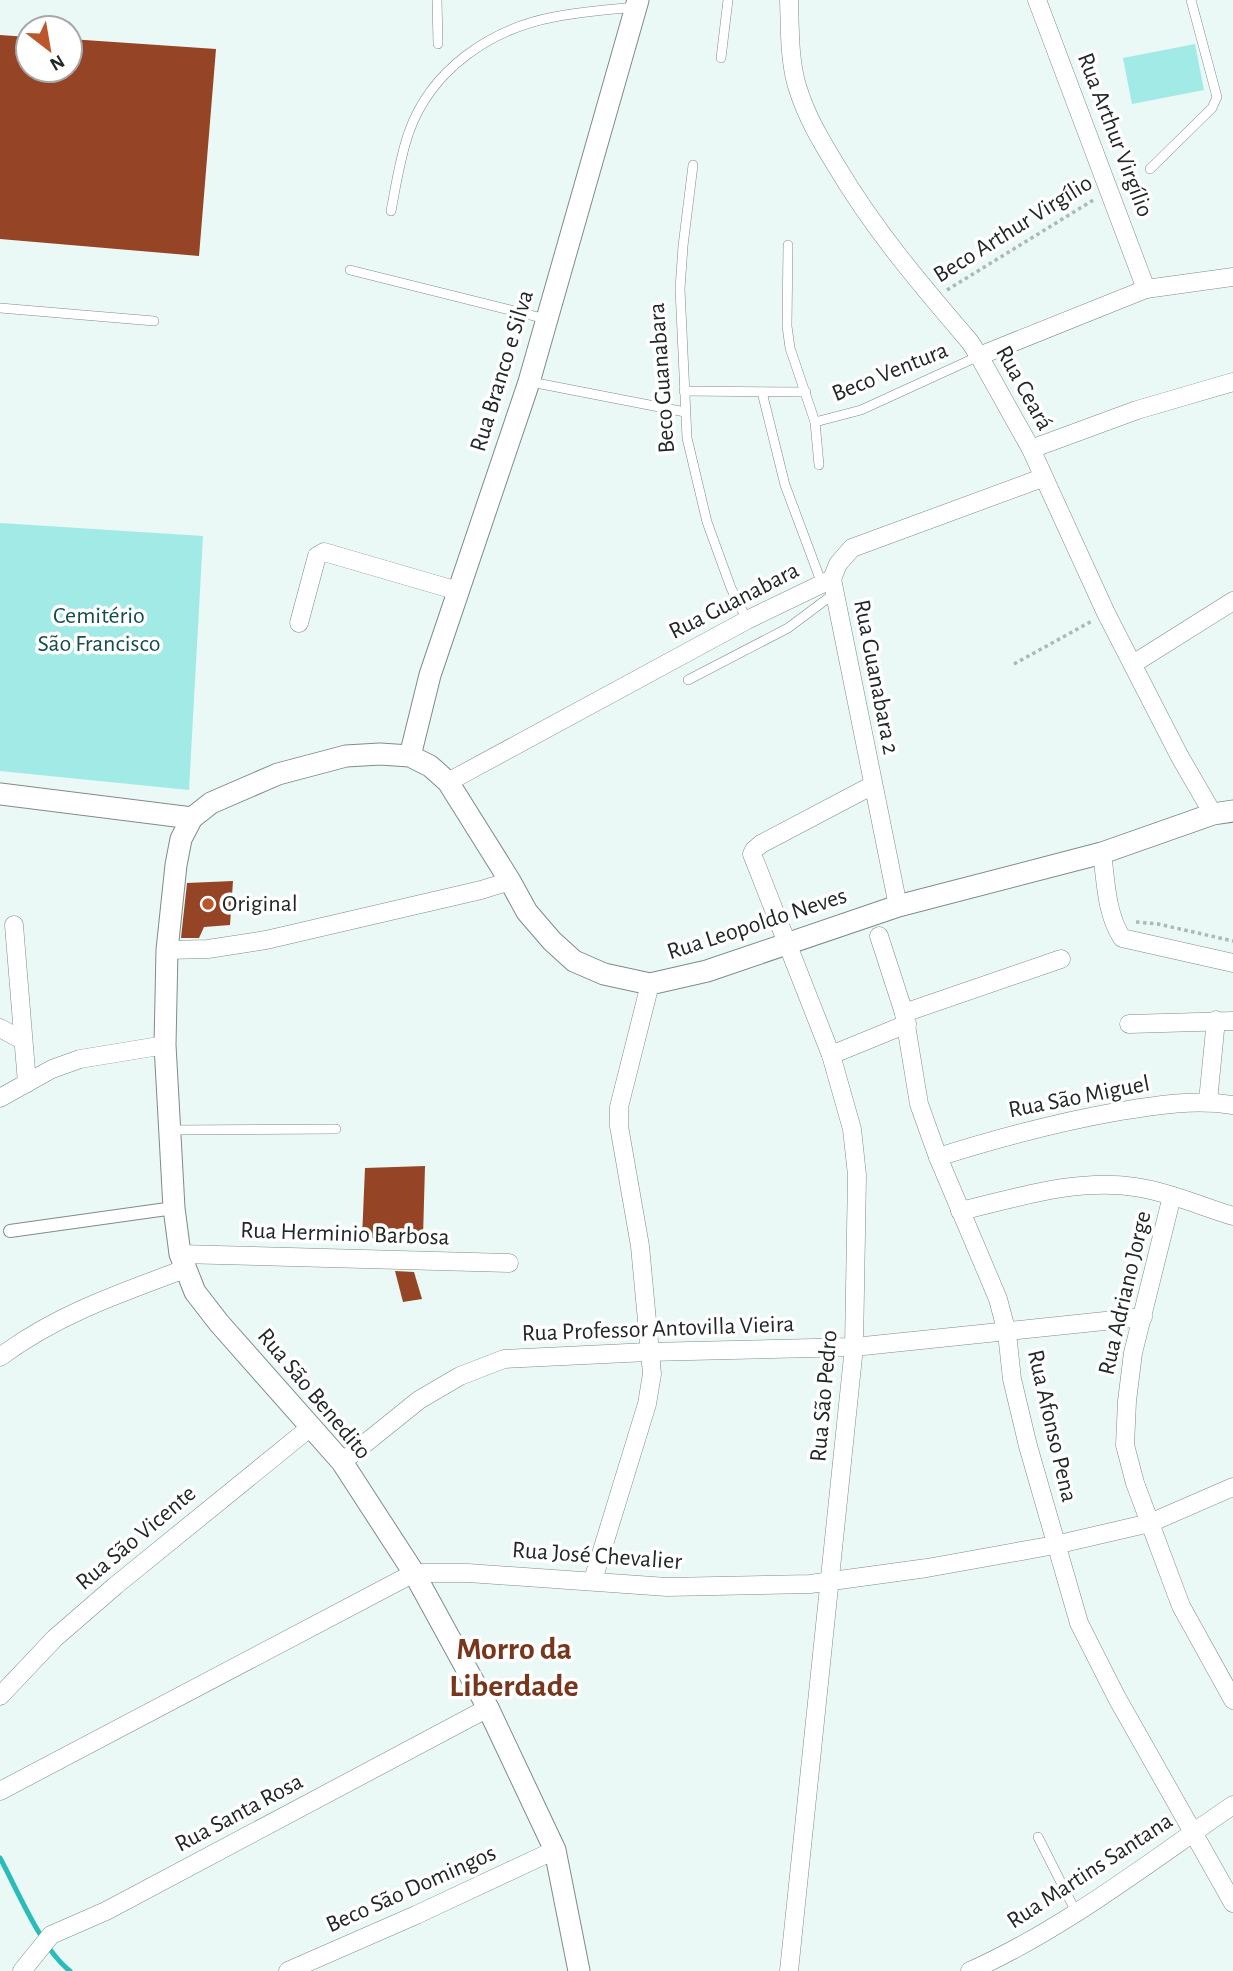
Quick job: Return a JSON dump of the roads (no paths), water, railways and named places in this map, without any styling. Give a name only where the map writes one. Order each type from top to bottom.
[{"type":"street","name":"Rua Ceará","points":[[789,0],[796,83],[811,124],[851,191],[893,251],[979,356],[1031,449],[1106,613],[1180,757],[1223,813]]},
{"type":"street","name":"Rua Arthur Virgílio","points":[[1037,0],[1146,289]]},
{"type":"street","name":"Rua Branco e Silva","points":[[410,756],[430,675],[529,382],[637,3]]},
{"type":"street","points":[[979,356],[1146,289],[1233,277]]},
{"type":"street","points":[[1031,449],[1137,410],[1233,382]]},
{"type":"street","name":"Rua Guanabara","points":[[448,782],[747,620],[830,585],[838,564],[852,548],[1042,478]]},
{"type":"street","points":[[299,623],[317,556],[324,552],[458,592]]},
{"type":"street","name":"Rua Guanabara 2","points":[[830,585],[898,906]]},
{"type":"street","points":[[1133,664],[1233,601]]},
{"type":"street","name":"Rua Leopoldo Neves","points":[[192,818],[211,803],[291,770],[346,756],[410,756],[430,766],[448,782],[527,912],[552,941],[574,961],[604,974],[650,984],[707,971],[898,906],[1102,853],[1223,813]]},
{"type":"street","name":"Rua São Pedro","points":[[789,1971],[854,1347],[857,1175],[852,1129],[831,1055],[753,859],[754,850],[761,844],[873,785]]},
{"type":"street","points":[[0,794],[192,818]]},
{"type":"street","name":"Rua São Benedito","points":[[192,818],[181,839],[176,865],[167,950],[165,1045],[169,1130],[174,1208],[182,1262],[195,1292],[219,1323],[342,1462],[414,1573],[488,1708],[555,1850],[579,1971]]},
{"type":"street","points":[[1102,853],[1113,919],[1122,938],[1233,963]]},
{"type":"street","points":[[167,950],[208,949],[265,940],[510,881]]},
{"type":"street","points":[[14,925],[27,1083]]},
{"type":"street","name":"Rua Afonso Pena","points":[[879,936],[905,1019],[919,1104],[937,1157],[998,1299],[1007,1333],[1012,1379],[1028,1446],[1079,1623],[1117,1699],[1233,1903]]},
{"type":"street","points":[[831,1055],[905,1019],[1061,959]]},
{"type":"street","points":[[593,1580],[648,1404],[652,1374],[640,1246],[619,1126],[619,1107],[650,984]]},
{"type":"street","points":[[1129,1024],[1224,1021],[1208,1101]]},
{"type":"street","points":[[0,1028],[22,1040]]},
{"type":"street","points":[[0,1098],[52,1069],[80,1059],[165,1045]]},
{"type":"street","name":"Rua São Miguel","points":[[937,1157],[1077,1119],[1150,1106],[1208,1101],[1233,1105]]},
{"type":"street","points":[[960,1211],[1055,1189],[1101,1185],[1135,1187],[1233,1216]]},
{"type":"street","name":"Rua Adriano Jorge","points":[[1172,1196],[1133,1353],[1125,1445],[1135,1482],[1190,1624],[1233,1700]]},
{"type":"street","points":[[10,1231],[174,1208]]},
{"type":"street","name":"Rua Herminio Barbosa","points":[[0,1357],[25,1338],[59,1319],[182,1262],[509,1262]]},
{"type":"street","name":"Rua Professor Antovilla Vieira","points":[[342,1462],[419,1399],[460,1376],[504,1359],[854,1347],[1143,1317]]},
{"type":"street","name":"Rua São Vicente","points":[[0,1696],[55,1638],[95,1603],[312,1426]]},
{"type":"street","name":"Rua José Chevalier","points":[[0,1791],[414,1573],[468,1573],[667,1587],[810,1584],[927,1568],[1055,1545],[1150,1523],[1233,1487]]},
{"type":"street","name":"Rua Santa Rosa","points":[[22,1971],[47,1941],[488,1708]]},
{"type":"street","name":"Rua Martins Santana","points":[[970,1971],[1005,1956],[1076,1912],[1233,1805]]},
{"type":"street","name":"Beco São Domingos","points":[[288,1971],[555,1850]]},
{"type":"lane","points":[[437,0],[438,44]]},
{"type":"lane","points":[[721,58],[728,0]]},
{"type":"lane","points":[[1150,169],[1215,104],[1217,97],[1191,0]]},
{"type":"lane","points":[[391,211],[408,133],[425,97],[447,70],[477,47],[510,31],[552,17],[637,3]]},
{"type":"lane","name":"Beco Guanabara","points":[[693,165],[680,289],[687,438],[706,522],[731,589],[747,620]]},
{"type":"lane","name":"Beco Ventura","points":[[788,245],[790,348],[815,422],[819,464]]},
{"type":"lane","points":[[350,270],[547,319]]},
{"type":"lane","points":[[0,308],[154,321]]},
{"type":"lane","name":"Beco Ventura","points":[[815,422],[861,410],[979,356]]},
{"type":"lane","points":[[529,382],[685,412]]},
{"type":"lane","points":[[684,391],[806,392]]},
{"type":"lane","name":"Rua Guanabara 2","points":[[762,392],[785,485],[830,585]]},
{"type":"lane","points":[[688,680],[788,628],[830,585]]},
{"type":"lane","points":[[169,1130],[336,1129]]},
{"type":"lane","points":[[1038,1837],[1076,1912]]},
{"type":"waterway","points":[[0,1858],[40,1934],[70,1971]]},
{"type":"place","name":"Original","points":[[208,904]]},
{"type":"district","name":"Morro da Liberdade","points":[[514,1668]]},
{"type":"park label","name":"Cemitério São Francisco","points":[[99,630]]}]
